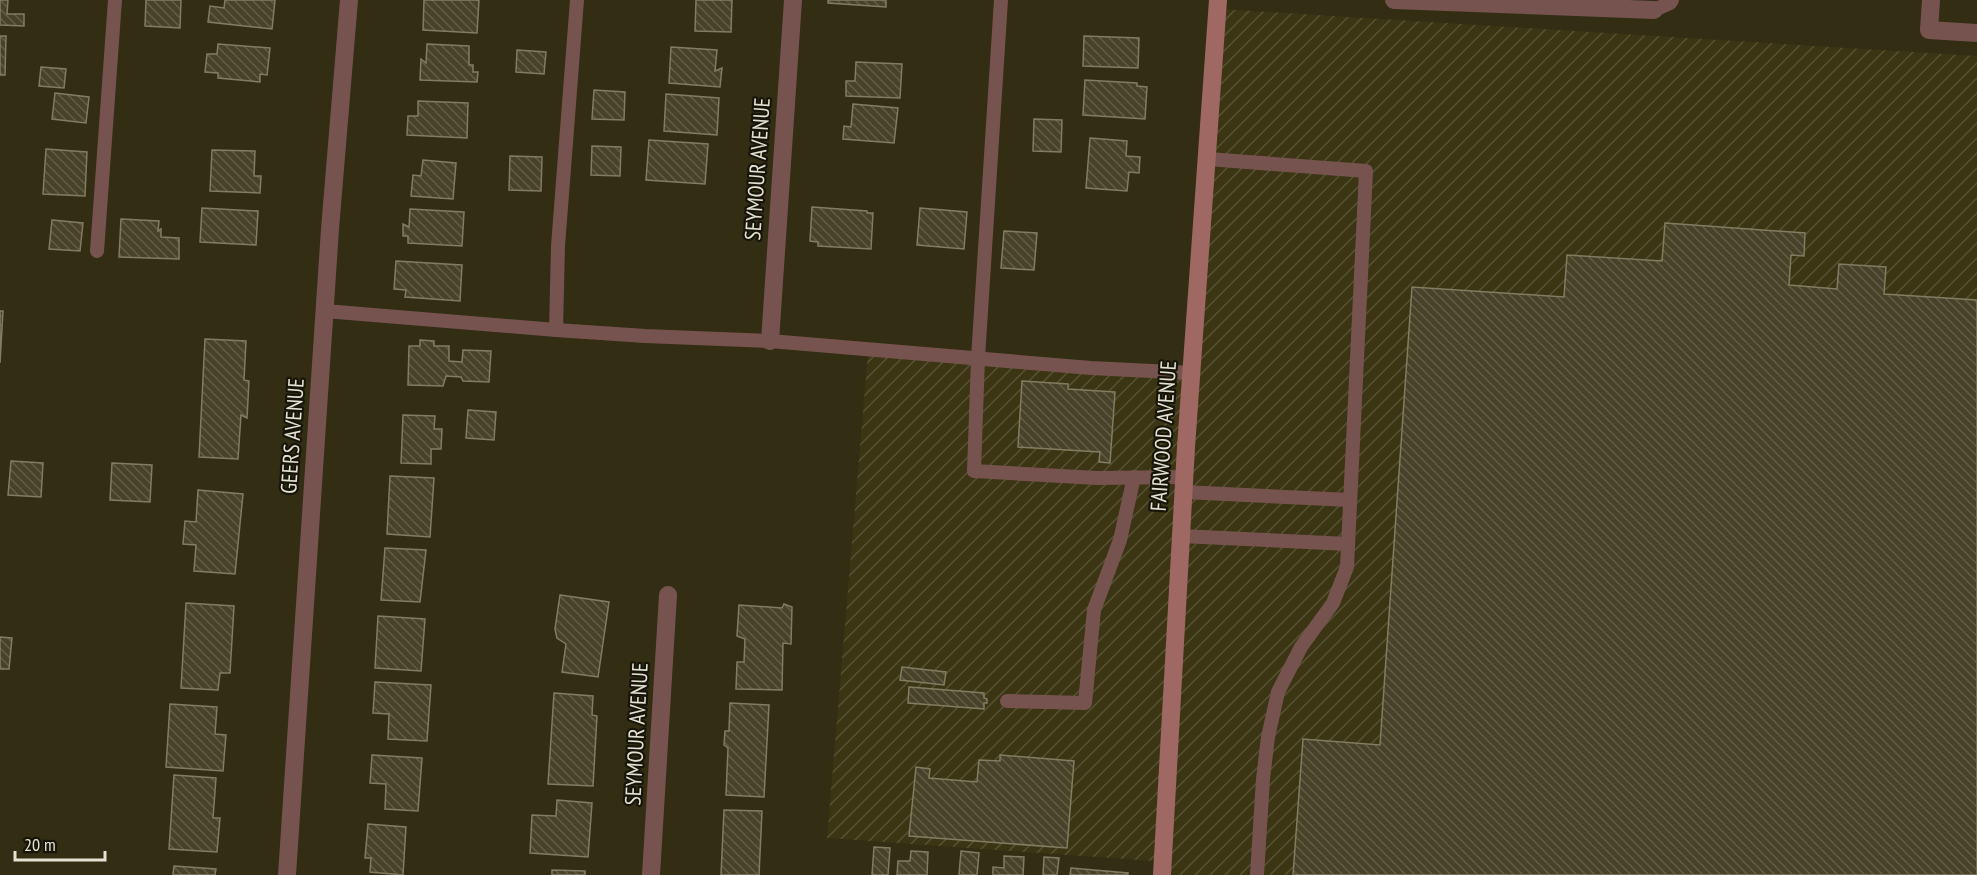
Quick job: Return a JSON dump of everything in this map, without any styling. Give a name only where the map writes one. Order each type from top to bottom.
[{"type":"street","name":"GEERS AVENUE","points":[[287,875],[325,311],[349,0]]},
{"type":"street","name":"SEYMOUR AVENUE","points":[[770,341],[793,0]]},
{"type":"street","name":"FAIRWOOD AVENUE","points":[[1162,875],[1184,484],[1218,0]]},
{"type":"street","points":[[1394,0],[1654,10]]},
{"type":"street","points":[[1931,0],[1929,30],[1977,33]]},
{"type":"street","name":"SEYMOUR AVENUE","points":[[651,875],[668,596]]},
{"type":"lane","points":[[97,252],[115,0]]},
{"type":"lane","points":[[555,330],[558,246],[577,0]]},
{"type":"lane","points":[[1001,0],[978,358],[974,471],[1097,478],[1134,477],[1350,500]]},
{"type":"lane","points":[[1654,10],[1672,0]]},
{"type":"lane","points":[[1208,159],[1366,171],[1347,567],[1333,603],[1301,647],[1278,692],[1265,758],[1257,875]]},
{"type":"lane","points":[[325,311],[555,330],[770,341],[1192,373]]},
{"type":"lane","points":[[1007,701],[1086,703],[1094,610],[1120,540],[1134,477]]},
{"type":"lane","points":[[1181,536],[1348,544]]},
{"type":"shaded area","points":[[1221,9],[1977,56],[1977,875],[1167,875],[1168,862],[827,838],[868,352],[1195,378]]},
{"type":"building","points":[[0,0],[8,0],[7,14],[24,14],[24,26],[0,25]]},
{"type":"building","points":[[146,0],[181,0],[180,28],[145,26]]},
{"type":"building","points":[[225,0],[275,0],[272,29],[208,22],[210,6],[224,8]]},
{"type":"building","points":[[424,0],[479,0],[477,33],[423,30]]},
{"type":"building","points":[[696,0],[732,0],[731,32],[695,31]]},
{"type":"building","points":[[828,0],[886,0],[886,7],[828,3]]},
{"type":"building","points":[[0,36],[6,36],[5,75],[0,75]]},
{"type":"building","points":[[1084,36],[1139,38],[1138,68],[1083,66]]},
{"type":"building","points":[[218,44],[270,48],[267,75],[260,74],[260,82],[218,78],[218,73],[205,72],[207,54],[217,54]]},
{"type":"building","points":[[427,44],[469,46],[469,65],[473,65],[473,72],[478,72],[477,82],[420,80],[421,59],[426,63]]},
{"type":"building","points":[[671,47],[717,50],[715,71],[722,68],[720,87],[669,83]]},
{"type":"building","points":[[517,50],[546,52],[544,74],[516,72]]},
{"type":"building","points":[[856,62],[902,64],[900,98],[846,96],[846,81],[855,81]]},
{"type":"building","points":[[41,67],[66,69],[64,88],[39,86]]},
{"type":"building","points":[[1085,80],[1137,83],[1137,86],[1147,87],[1145,119],[1083,115]]},
{"type":"building","points":[[594,90],[625,92],[624,120],[592,119]]},
{"type":"building","points":[[55,93],[89,97],[86,123],[52,119]]},
{"type":"building","points":[[666,94],[719,98],[717,135],[664,131]]},
{"type":"building","points":[[418,101],[468,103],[467,138],[407,135],[408,116],[418,116]]},
{"type":"building","points":[[853,104],[898,108],[894,143],[843,139],[844,126],[851,127]]},
{"type":"building","points":[[1034,119],[1062,120],[1061,152],[1033,151]]},
{"type":"building","points":[[1090,138],[1127,141],[1126,156],[1140,157],[1139,173],[1129,172],[1127,191],[1086,188]]},
{"type":"building","points":[[649,140],[708,144],[705,184],[646,180]]},
{"type":"building","points":[[592,146],[621,147],[620,176],[591,175]]},
{"type":"building","points":[[46,149],[87,152],[85,196],[43,194]]},
{"type":"building","points":[[212,150],[255,151],[254,176],[261,176],[260,193],[210,191]]},
{"type":"building","points":[[510,156],[542,157],[541,191],[509,190]]},
{"type":"building","points":[[423,160],[456,163],[453,199],[411,196],[413,175],[421,176]]},
{"type":"building","points":[[812,207],[873,213],[871,249],[818,246],[818,242],[810,241]]},
{"type":"building","points":[[202,208],[258,211],[256,245],[200,242]]},
{"type":"building","points":[[920,208],[967,212],[964,249],[917,245]]},
{"type":"building","points":[[410,209],[464,212],[462,246],[408,243],[408,236],[403,236],[403,224],[409,227]]},
{"type":"building","points":[[121,219],[159,221],[158,231],[161,229],[161,237],[179,238],[179,259],[119,257]]},
{"type":"building","points":[[52,220],[83,223],[80,251],[49,249]]},
{"type":"building","points":[[1665,223],[1805,233],[1804,256],[1791,255],[1789,285],[1837,289],[1839,264],[1886,267],[1884,294],[1977,300],[1977,875],[1293,875],[1303,739],[1380,745],[1412,287],[1564,297],[1567,255],[1662,261]]},
{"type":"building","points":[[1004,231],[1037,233],[1034,270],[1001,268]]},
{"type":"building","points":[[396,261],[462,265],[460,301],[405,297],[406,290],[394,289]]},
{"type":"building","points":[[0,311],[3,311],[0,363]]},
{"type":"building","points":[[205,339],[246,341],[244,380],[249,381],[247,418],[241,415],[238,459],[199,457]]},
{"type":"building","points":[[420,340],[434,341],[434,346],[449,346],[449,361],[462,362],[463,350],[491,351],[489,382],[463,381],[461,377],[446,376],[443,386],[408,385],[409,346],[420,346]]},
{"type":"building","points":[[1022,381],[1068,384],[1068,389],[1115,392],[1110,463],[1099,462],[1100,452],[1018,447]]},
{"type":"building","points":[[468,410],[496,412],[494,440],[466,438]]},
{"type":"building","points":[[403,415],[435,416],[434,429],[442,429],[441,449],[431,449],[431,464],[401,463]]},
{"type":"building","points":[[11,461],[43,463],[41,497],[8,495]]},
{"type":"building","points":[[112,463],[152,465],[150,502],[110,500]]},
{"type":"building","points":[[390,476],[434,478],[430,537],[387,534]]},
{"type":"building","points":[[198,490],[243,494],[235,574],[194,571],[196,545],[183,544],[185,521],[196,522]]},
{"type":"building","points":[[385,548],[426,550],[420,602],[381,600]]},
{"type":"building","points":[[560,595],[609,602],[598,677],[562,672],[566,644],[557,638],[555,629]]},
{"type":"building","points":[[186,603],[234,606],[230,673],[220,673],[218,690],[181,688]]},
{"type":"building","points":[[784,604],[792,607],[791,644],[783,643],[782,690],[736,689],[737,662],[744,662],[745,639],[737,636],[739,605],[782,608]]},
{"type":"building","points":[[378,616],[425,619],[421,671],[375,668]]},
{"type":"building","points":[[0,637],[12,638],[9,669],[0,669]]},
{"type":"building","points":[[902,667],[946,672],[944,685],[900,680]]},
{"type":"building","points":[[375,682],[431,685],[427,741],[388,739],[389,714],[373,713]]},
{"type":"building","points":[[909,687],[984,693],[987,703],[984,703],[984,709],[908,703]]},
{"type":"building","points":[[554,693],[593,696],[592,715],[597,716],[593,786],[548,784]]},
{"type":"building","points":[[730,703],[769,705],[764,797],[726,795],[728,748],[724,745],[725,731],[729,731]]},
{"type":"building","points":[[170,704],[217,707],[215,734],[226,735],[223,771],[166,767]]},
{"type":"building","points":[[372,755],[422,758],[418,811],[385,809],[386,784],[370,783]]},
{"type":"building","points":[[1000,755],[1074,761],[1067,848],[909,836],[916,767],[930,769],[929,778],[977,782],[979,760],[1000,761]]},
{"type":"building","points":[[174,775],[216,778],[213,818],[220,818],[217,852],[169,849]]},
{"type":"building","points":[[557,800],[592,803],[588,857],[530,853],[532,815],[556,816]]},
{"type":"building","points":[[724,810],[762,811],[759,875],[721,875]]},
{"type":"building","points":[[368,824],[406,827],[403,875],[370,872],[371,858],[365,858]]},
{"type":"building","points":[[874,847],[890,848],[888,875],[872,875]]},
{"type":"building","points":[[911,851],[928,852],[927,875],[897,875],[898,861],[910,861]]},
{"type":"building","points":[[961,851],[979,853],[977,875],[959,875]]},
{"type":"building","points":[[1004,856],[1024,857],[1023,875],[993,875],[993,867],[1004,868]]},
{"type":"building","points":[[1044,857],[1059,858],[1057,875],[1043,875]]},
{"type":"building","points":[[174,866],[216,869],[215,875],[173,875]]},
{"type":"building","points":[[1071,868],[1128,873],[1128,875],[1070,875]]},
{"type":"building","points":[[552,870],[585,871],[585,875],[552,875]]}]
